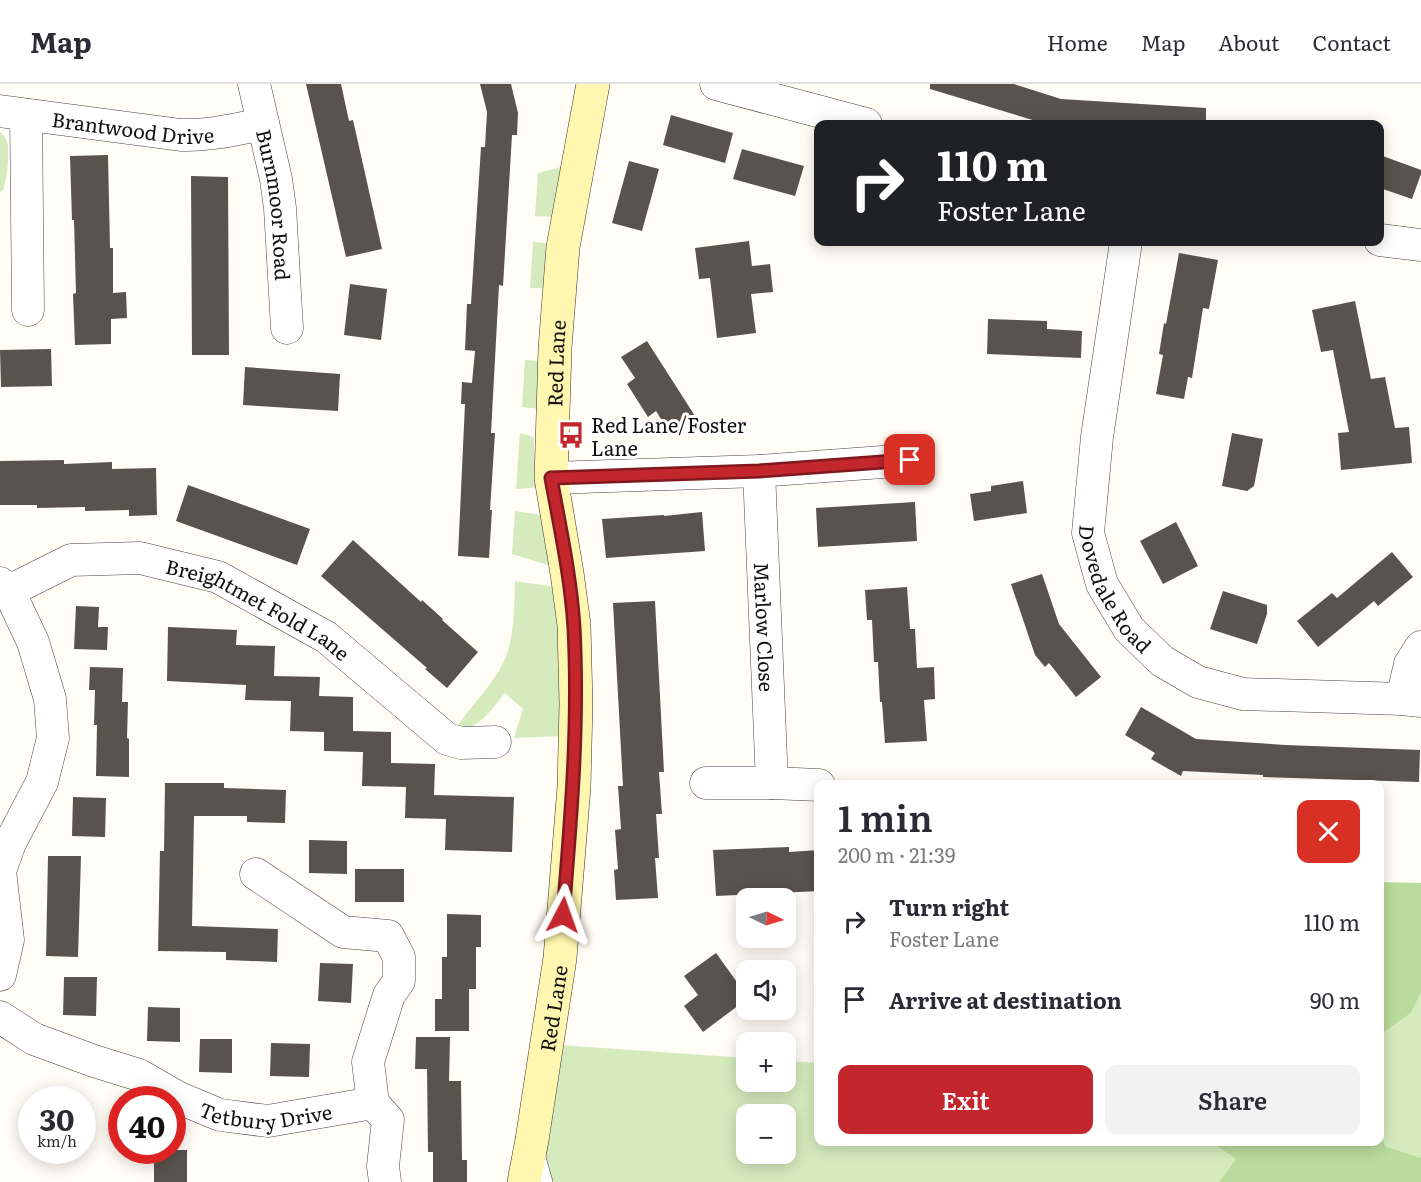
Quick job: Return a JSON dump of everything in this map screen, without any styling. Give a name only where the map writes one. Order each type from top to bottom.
[{"type":"street","name":"Burnmoor Road","points":[[254,84],[276,179],[280,208],[287,328]]},
{"type":"street","name":"Red Lane","points":[[524,1182],[560,958],[574,787],[576,704],[574,625],[551,478],[555,348],[563,247],[593,84]]},
{"type":"street","points":[[716,84],[809,96],[858,120]]},
{"type":"street","name":"Brantwood Drive","points":[[13,113],[181,135],[210,134],[263,124]]},
{"type":"street","points":[[13,113],[13,209],[28,310]]},
{"type":"street","points":[[1384,240],[1421,245]]},
{"type":"street","name":"Dovedale Road","points":[[1125,246],[1097,437],[1088,533],[1102,584],[1129,629],[1162,661],[1198,682],[1243,694],[1412,700]]},
{"type":"street","points":[[551,478],[759,471],[910,460]]},
{"type":"street","name":"Marlow Close","points":[[759,471],[772,783]]},
{"type":"street","name":"Breightmet Fold Lane","points":[[5,587],[71,560],[140,558],[218,577],[326,638],[447,739],[460,743],[495,742]]},
{"type":"street","points":[[0,975],[9,940],[0,871],[10,843],[42,782],[53,738],[50,699],[33,642],[5,587]]},
{"type":"street","points":[[1412,700],[1410,664],[1421,647]]},
{"type":"street","points":[[706,783],[814,785]]},
{"type":"street","points":[[248,872],[343,932],[388,936],[399,957],[399,981],[389,995],[368,1062],[374,1103],[388,1120],[383,1166],[385,1182]]},
{"type":"street","name":"Tetbury Drive","points":[[0,1017],[34,1039],[139,1075],[179,1098],[219,1115],[268,1121],[374,1103]]},
{"type":"lane","points":[[532,1140],[545,1182]]},
{"type":"green space","points":[[0,132],[6,139],[8,150],[6,180],[0,192]]},
{"type":"green space","points":[[561,167],[555,217],[535,216],[538,173]]},
{"type":"green space","points":[[533,242],[552,244],[549,288],[530,288]]},
{"type":"green space","points":[[525,360],[542,361],[540,409],[522,407]]},
{"type":"green space","points":[[520,433],[534,437],[534,457],[539,458],[543,487],[516,489]]},
{"type":"green space","points":[[515,511],[547,516],[554,562],[548,565],[512,554]]},
{"type":"green space","points":[[515,581],[556,587],[560,638],[561,736],[514,738],[523,709],[505,693],[477,724],[466,728],[457,726],[488,687],[508,652],[512,632]]},
{"type":"green space","points":[[1384,882],[1421,883],[1421,993],[1411,1013],[1384,1032]]},
{"type":"green space","points":[[1421,993],[1421,1158],[1385,1146],[1384,1143],[1384,1032],[1411,1013]]},
{"type":"green space","points":[[559,1045],[736,1057],[736,1092],[796,1092],[796,1062],[814,1063],[814,1146],[1217,1146],[1236,1159],[1219,1182],[537,1182]]},
{"type":"green space","points":[[1384,1143],[1385,1146],[1421,1158],[1421,1182],[1219,1182],[1236,1159],[1217,1146],[1384,1146]]},
{"type":"building","points":[[306,84],[341,84],[349,121],[353,120],[382,249],[346,257]]},
{"type":"building","points":[[480,84],[511,84],[518,113],[517,135],[512,135],[503,286],[499,285],[491,433],[495,433],[489,558],[458,556],[465,404],[461,404],[462,382],[472,383],[475,351],[465,350],[467,304],[471,304],[481,147],[485,147],[487,112]]},
{"type":"building","points":[[930,84],[1014,84],[1061,99],[1206,108],[1206,120],[1033,120],[930,89]]},
{"type":"building","points":[[671,115],[733,133],[725,163],[663,145]]},
{"type":"building","points":[[742,149],[804,166],[795,196],[733,179]]},
{"type":"building","points":[[108,155],[113,293],[126,292],[127,318],[111,319],[111,344],[75,345],[73,294],[76,293],[70,156]]},
{"type":"building","points":[[1384,156],[1421,170],[1412,199],[1384,189]]},
{"type":"building","points":[[629,161],[659,169],[642,231],[612,223]]},
{"type":"building","points":[[191,176],[228,177],[229,355],[192,355]]},
{"type":"building","points":[[749,241],[752,266],[770,264],[773,292],[751,294],[756,333],[717,338],[710,278],[699,279],[695,248]]},
{"type":"building","points":[[1179,253],[1218,260],[1209,309],[1203,308],[1192,378],[1188,377],[1184,399],[1156,394],[1163,355],[1159,354],[1164,323],[1166,324]]},
{"type":"building","points":[[350,284],[387,289],[381,340],[344,335]]},
{"type":"building","points":[[1355,301],[1371,379],[1385,377],[1395,428],[1409,427],[1412,463],[1341,470],[1338,433],[1349,432],[1333,350],[1321,352],[1312,310]]},
{"type":"building","points":[[988,319],[1047,321],[1047,329],[1082,331],[1081,358],[987,354]]},
{"type":"building","points":[[647,341],[695,416],[669,432],[656,411],[648,417],[627,384],[635,378],[621,357]]},
{"type":"building","points":[[51,349],[52,386],[1,387],[0,350]]},
{"type":"building","points":[[245,367],[340,374],[338,411],[243,405]]},
{"type":"building","points":[[1232,433],[1263,439],[1254,486],[1247,491],[1222,486]]},
{"type":"building","points":[[64,460],[64,464],[112,462],[112,469],[156,468],[157,515],[129,516],[129,510],[85,511],[85,507],[37,508],[37,505],[0,505],[0,461]]},
{"type":"building","points":[[1023,481],[1027,513],[974,521],[970,494],[991,491],[991,486]]},
{"type":"building","points":[[188,485],[310,529],[297,565],[176,521]]},
{"type":"building","points":[[915,502],[917,541],[818,547],[816,508]]},
{"type":"building","points":[[702,512],[705,551],[606,558],[602,519]]},
{"type":"building","points":[[1176,522],[1198,566],[1163,584],[1140,541]]},
{"type":"building","points":[[353,540],[478,652],[447,688],[321,576]]},
{"type":"building","points":[[1392,552],[1413,577],[1378,606],[1374,601],[1318,647],[1297,621],[1332,593],[1337,598]]},
{"type":"building","points":[[1042,574],[1059,624],[1101,677],[1076,697],[1049,663],[1045,667],[1035,655],[1011,584]]},
{"type":"building","points":[[907,587],[910,629],[915,629],[917,668],[934,667],[935,699],[924,700],[927,741],[885,743],[878,662],[874,662],[872,620],[867,620],[865,590]]},
{"type":"building","points":[[1223,591],[1267,605],[1267,614],[1257,644],[1210,629]]},
{"type":"building","points":[[655,601],[664,772],[659,772],[662,814],[656,814],[659,858],[655,858],[658,898],[616,900],[614,870],[618,869],[615,830],[621,829],[618,786],[623,786],[613,603]]},
{"type":"building","points":[[76,606],[99,607],[98,627],[108,627],[107,650],[74,649]]},
{"type":"building","points":[[168,627],[237,630],[236,645],[275,646],[274,676],[320,677],[319,696],[353,697],[353,731],[391,732],[391,763],[435,764],[434,795],[514,797],[512,852],[445,850],[446,819],[405,818],[406,787],[362,786],[363,752],[324,751],[324,732],[290,731],[291,701],[245,700],[246,685],[167,681]]},
{"type":"building","points":[[90,667],[123,668],[122,702],[128,702],[129,777],[96,776],[97,725],[94,725],[95,690],[89,690]]},
{"type":"building","points":[[1141,707],[1196,739],[1420,750],[1419,782],[1263,777],[1263,775],[1183,771],[1181,776],[1151,759],[1155,753],[1125,735]]},
{"type":"building","points":[[165,783],[224,783],[224,788],[286,790],[285,823],[247,822],[247,816],[194,816],[192,926],[278,929],[277,962],[226,960],[226,952],[158,951],[160,851],[164,851]]},
{"type":"building","points":[[73,797],[106,798],[105,837],[72,836]]},
{"type":"building","points":[[309,840],[347,841],[347,874],[309,873]]},
{"type":"building","points":[[789,847],[789,852],[814,850],[814,891],[796,892],[796,888],[736,888],[736,895],[716,896],[713,850]]},
{"type":"building","points":[[48,856],[81,856],[78,957],[46,956]]},
{"type":"building","points":[[355,869],[404,869],[404,902],[355,902]]},
{"type":"building","points":[[447,914],[481,915],[481,947],[476,947],[476,989],[469,989],[469,1031],[435,1031],[435,999],[442,999],[442,957],[447,957]]},
{"type":"building","points":[[716,953],[736,981],[736,1007],[703,1032],[684,1006],[698,995],[684,976]]},
{"type":"building","points":[[320,963],[353,964],[351,1003],[318,1001]]},
{"type":"building","points":[[64,977],[97,977],[96,1016],[63,1015]]},
{"type":"building","points":[[148,1007],[180,1008],[180,1042],[147,1041]]},
{"type":"building","points":[[416,1037],[450,1037],[449,1081],[461,1081],[462,1160],[467,1160],[467,1182],[433,1182],[433,1152],[428,1152],[427,1069],[415,1069]]},
{"type":"building","points":[[200,1039],[232,1039],[232,1073],[199,1072]]},
{"type":"building","points":[[271,1043],[310,1044],[309,1077],[270,1076]]},
{"type":"building","points":[[187,1150],[187,1182],[154,1182],[154,1164],[186,1164]]},
{"type":"place","name":"Red Lane/Foster Lane","points":[[571,435]]},
{"type":"route","points":[[563,915],[574,787],[576,704],[574,625],[551,478],[759,471],[910,460]]}]
